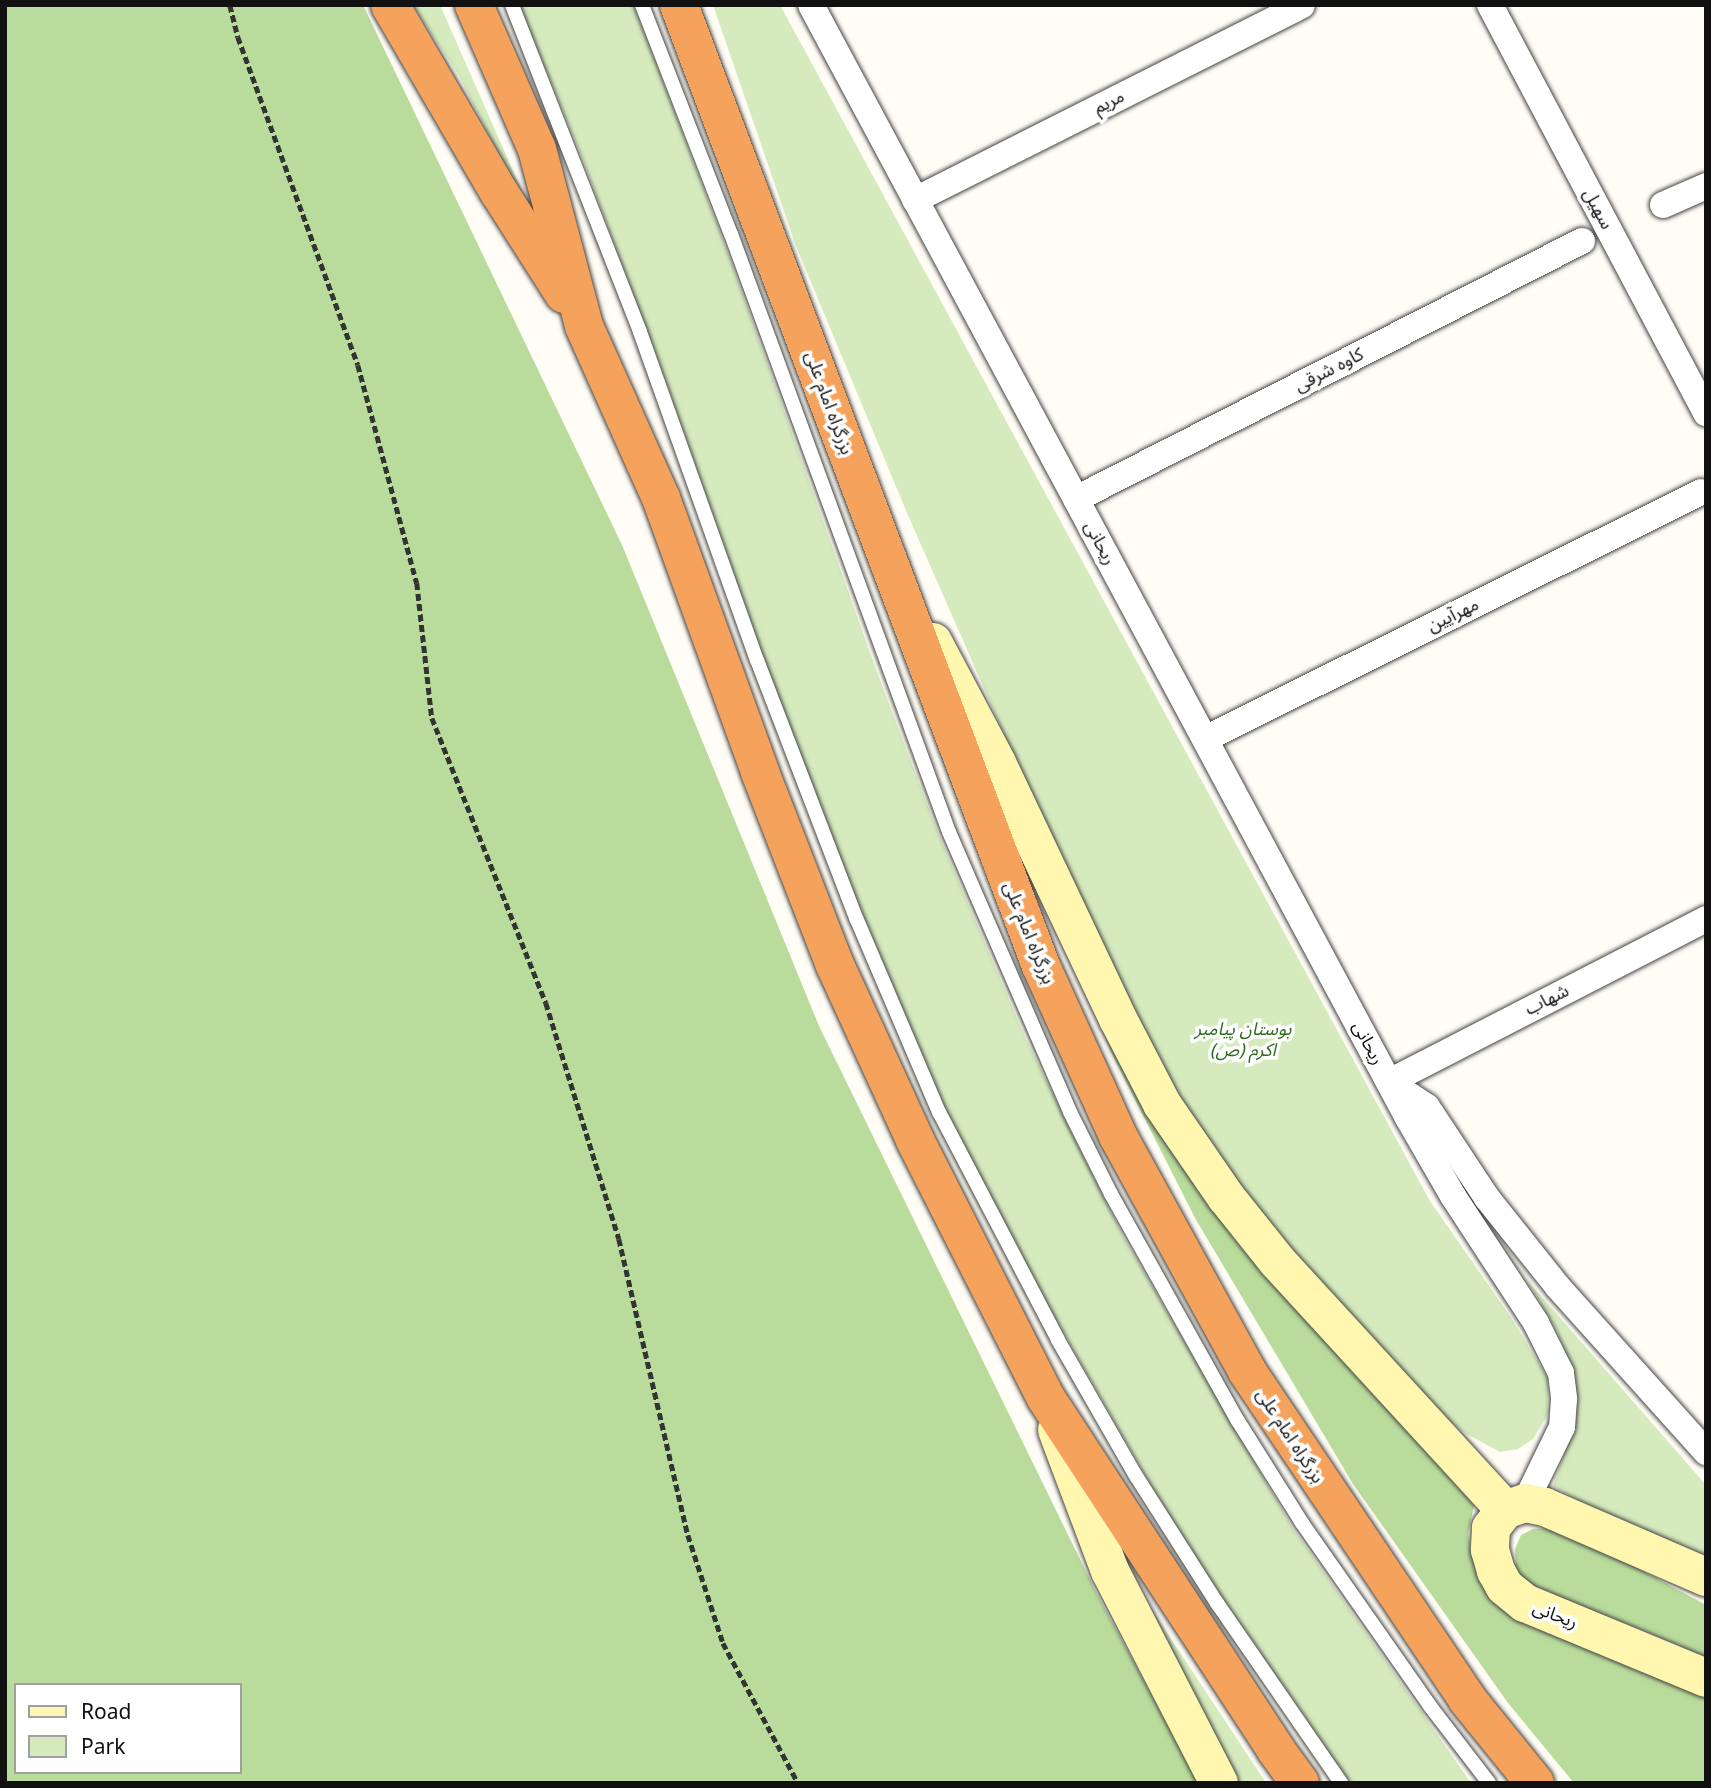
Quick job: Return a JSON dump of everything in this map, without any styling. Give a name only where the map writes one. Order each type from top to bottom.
[{"type":"highway","points":[[390,5],[499,192],[584,326],[661,498],[760,772],[835,965],[915,1140],[1046,1398],[1300,1783]]},
{"type":"highway","points":[[474,5],[537,149],[584,326]]},
{"type":"highway","name":"بزرگراه امام علی","points":[[679,5],[1041,967],[1118,1136],[1247,1371],[1468,1699],[1535,1783]]},
{"type":"main road","points":[[877,534],[997,764],[1118,1019],[1162,1104],[1226,1198],[1277,1261],[1515,1506],[1545,1507],[1690,1571],[1706,1587]]},
{"type":"main road","points":[[1046,1398],[1110,1571],[1219,1783]]},
{"type":"main road","name":"ریحانی","points":[[1515,1506],[1491,1528],[1490,1550],[1505,1587],[1525,1603],[1706,1678]]},
{"type":"street","name":"ریحانی","points":[[811,5],[1389,1082],[1453,1196],[1536,1323],[1561,1373],[1564,1399],[1562,1427],[1515,1506]]},
{"type":"street","name":"مریم","points":[[915,200],[1302,5]]},
{"type":"street","name":"سهیل","points":[[1490,5],[1706,413]]},
{"type":"street","points":[[1663,205],[1706,186]]},
{"type":"street","name":"کاوه شرقی","points":[[1076,499],[1582,241]]},
{"type":"street","name":"مهرآیین","points":[[1205,739],[1701,492]]},
{"type":"street","name":"شهاب","points":[[1389,1082],[1706,919]]},
{"type":"street","name":"ریحانی","points":[[1389,1082],[1427,1107],[1487,1198],[1558,1287],[1706,1452]]},
{"type":"lane","points":[[512,5],[612,259],[757,660],[852,907],[939,1112],[1058,1340],[1136,1476],[1217,1603],[1340,1783]]},
{"type":"lane","points":[[642,5],[731,234],[948,832],[1070,1112],[1111,1194],[1238,1421],[1288,1500],[1430,1706],[1489,1783]]},
{"type":"path","points":[[230,5],[237,37],[358,365],[417,583],[432,718],[546,1003],[619,1239],[688,1535],[723,1643],[798,1783]]},
{"type":"green space","points":[[5,5],[363,5],[622,545],[819,1026],[1097,1594],[1199,1783],[6,1783]]},
{"type":"green space","points":[[413,5],[440,5],[550,255],[459,76]]},
{"type":"green space","points":[[519,5],[634,5],[729,256],[874,664],[940,838],[1025,1037],[1123,1236],[1292,1527],[1471,1783],[1350,1783],[1179,1534],[1012,1242],[946,1112],[797,752],[669,390],[583,159]]},
{"type":"green space","name":"بوستان پیامبر اکرم (ص)","points":[[713,5],[780,5],[1430,1201],[1512,1319],[1548,1379],[1547,1416],[1533,1439],[1518,1449],[1500,1452],[1463,1432],[1440,1413],[1248,1205],[1201,1139],[1077,900],[907,513],[796,246]]},
{"type":"green space","points":[[1012,823],[1230,1223],[1474,1505],[1468,1534],[1472,1557],[1706,1690],[1706,1783],[1574,1783],[1508,1703],[1353,1484],[1195,1218],[1112,1054]]},
{"type":"green space","points":[[1527,1280],[1706,1485],[1706,1560],[1591,1508],[1553,1486],[1576,1421],[1574,1378],[1557,1331]]},
{"type":"green space","points":[[1548,1528],[1628,1563],[1706,1605],[1706,1657],[1529,1588],[1516,1571],[1515,1549],[1521,1535],[1533,1529]]},
{"type":"green space","points":[[1119,1560],[1266,1783],[1238,1783]]}]
